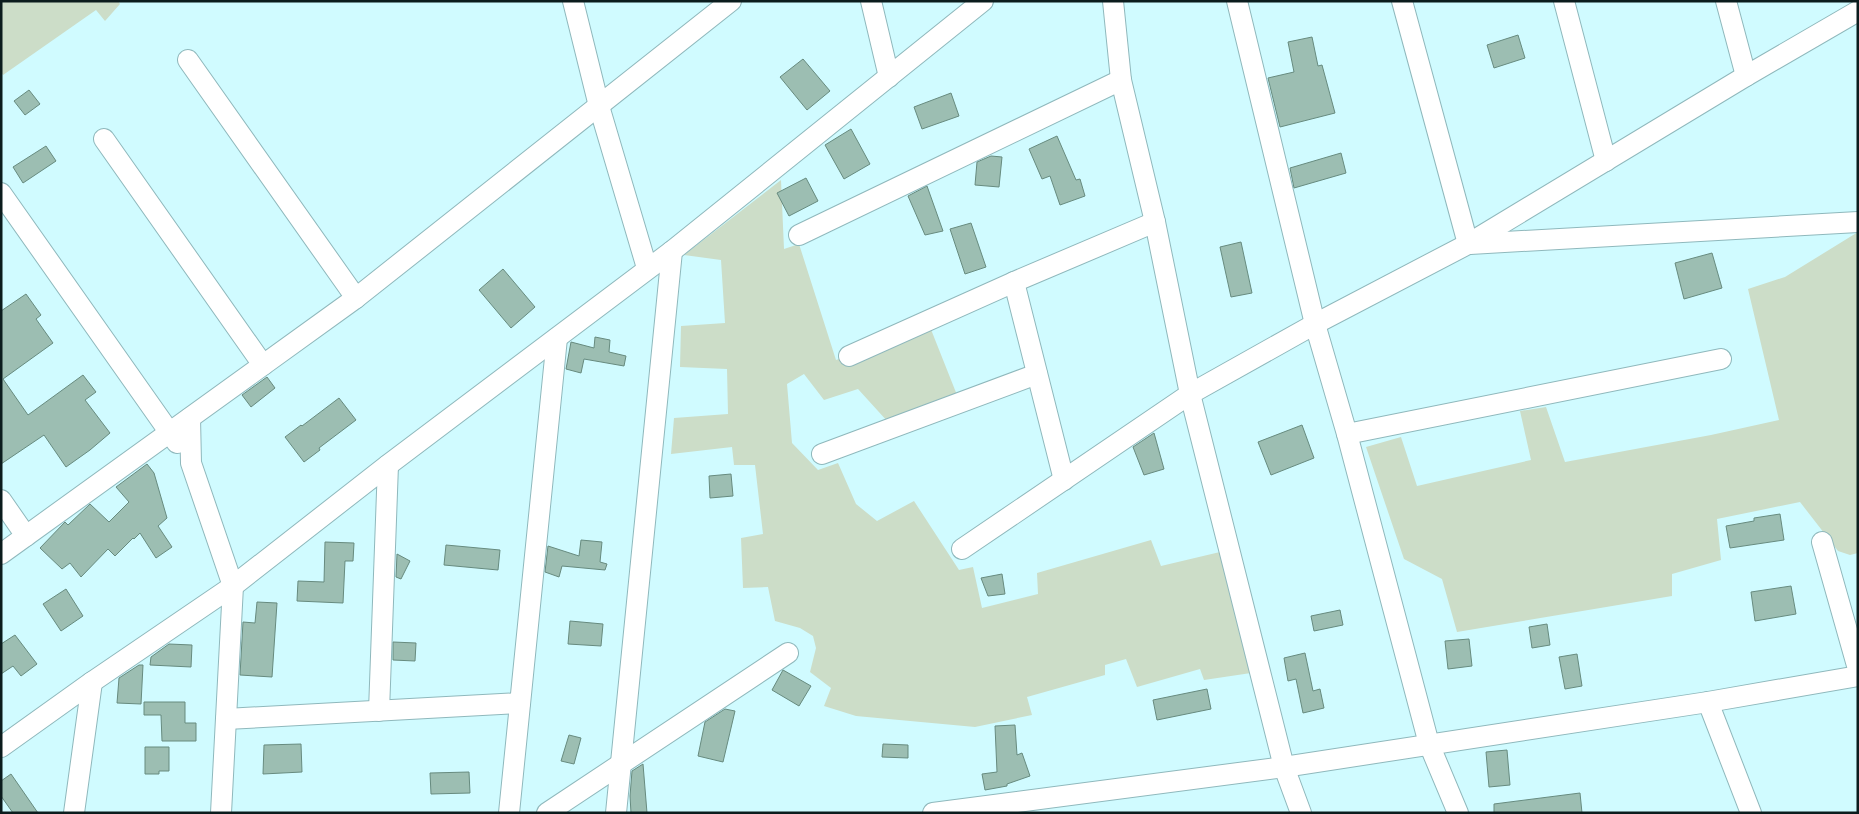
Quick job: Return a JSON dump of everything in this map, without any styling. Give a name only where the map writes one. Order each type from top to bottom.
[{"type":"street","points":[[573,1],[599,106],[647,268]]},
{"type":"street","points":[[1,554],[356,298],[731,1]]},
{"type":"street","points":[[871,1],[889,77]]},
{"type":"street","points":[[1,747],[92,682],[233,586],[388,464],[672,251],[983,1]]},
{"type":"street","points":[[1113,1],[1121,80],[1155,222],[1190,394],[1284,767],[1301,813]]},
{"type":"street","points":[[1237,1],[1315,324],[1347,434],[1429,744],[1458,813]]},
{"type":"street","points":[[1402,1],[1468,244]]},
{"type":"street","points":[[1564,1],[1606,161]]},
{"type":"street","points":[[1726,1],[1746,76]]},
{"type":"street","points":[[962,549],[1190,394],[1315,324],[1468,244],[1746,76],[1858,11]]},
{"type":"street","points":[[188,60],[356,298]]},
{"type":"street","points":[[799,235],[1121,80]]},
{"type":"street","points":[[104,139],[263,365]]},
{"type":"street","points":[[1,193],[191,463],[233,586],[221,813]]},
{"type":"street","points":[[849,356],[1014,282],[1155,222]]},
{"type":"street","points":[[1468,244],[1858,222]]},
{"type":"street","points":[[616,813],[672,251]]},
{"type":"street","points":[[1014,282],[1064,480]]},
{"type":"street","points":[[509,813],[557,338]]},
{"type":"street","points":[[1347,434],[1721,359]]},
{"type":"street","points":[[822,454],[1037,374]]},
{"type":"street","points":[[190,418],[191,463]]},
{"type":"street","points":[[379,711],[388,464]]},
{"type":"street","points":[[1,500],[26,536]]},
{"type":"street","points":[[1822,542],[1858,669]]},
{"type":"street","points":[[547,813],[788,653]]},
{"type":"street","points":[[933,813],[1284,767],[1708,702],[1858,676]]},
{"type":"street","points":[[74,813],[92,682]]},
{"type":"street","points":[[1708,702],[1751,813]]},
{"type":"street","points":[[226,719],[520,703]]},
{"type":"green space","points":[[1,1],[118,1],[120,4],[105,21],[96,10],[3,75],[1,72]]},
{"type":"green space","points":[[781,180],[784,249],[799,244],[836,360],[930,327],[957,395],[888,422],[858,389],[824,400],[804,374],[787,384],[792,443],[818,470],[838,463],[856,504],[877,521],[914,501],[959,570],[973,567],[982,608],[1038,594],[1037,573],[1151,540],[1161,566],[1220,552],[1251,673],[1204,680],[1200,669],[1137,687],[1126,659],[1105,665],[1105,675],[1027,697],[1032,715],[975,727],[856,716],[824,706],[831,688],[810,672],[816,648],[813,636],[800,628],[775,621],[768,587],[743,588],[741,538],[763,534],[755,465],[734,465],[732,447],[671,454],[674,418],[728,414],[727,369],[680,367],[681,326],[725,323],[721,260],[684,255]]},
{"type":"green space","points":[[1858,232],[1858,553],[1850,555],[1838,551],[1800,502],[1717,519],[1721,560],[1672,574],[1672,596],[1457,632],[1442,579],[1404,559],[1366,447],[1401,437],[1417,486],[1531,460],[1520,411],[1546,407],[1565,462],[1711,435],[1779,420],[1748,289],[1785,277]]},
{"type":"building","points":[[1518,35],[1525,58],[1494,68],[1487,45]]},
{"type":"building","points":[[1312,37],[1318,66],[1322,65],[1335,113],[1280,127],[1268,78],[1294,72],[1288,42]]},
{"type":"building","points":[[803,59],[830,91],[807,110],[780,77]]},
{"type":"building","points":[[29,90],[40,104],[25,115],[14,101]]},
{"type":"building","points":[[951,93],[959,116],[922,129],[914,107]]},
{"type":"building","points":[[851,129],[870,164],[844,179],[825,145]]},
{"type":"building","points":[[1057,136],[1076,180],[1080,179],[1085,196],[1060,205],[1050,176],[1042,179],[1029,149]]},
{"type":"building","points":[[46,146],[56,161],[23,183],[13,167]]},
{"type":"building","points":[[1341,153],[1346,173],[1294,188],[1290,168]]},
{"type":"building","points":[[991,156],[1002,157],[999,187],[975,185],[977,162]]},
{"type":"building","points":[[806,178],[818,201],[789,216],[777,193]]},
{"type":"building","points":[[927,186],[943,231],[925,235],[908,196]]},
{"type":"building","points":[[971,223],[986,267],[965,274],[950,229]]},
{"type":"building","points":[[1241,242],[1252,293],[1231,297],[1220,247]]},
{"type":"building","points":[[1712,253],[1722,288],[1684,299],[1675,263]]},
{"type":"building","points":[[503,269],[535,307],[511,328],[479,290]]},
{"type":"building","points":[[26,294],[41,315],[36,319],[53,343],[3,379],[28,415],[83,375],[96,392],[85,400],[110,433],[66,467],[44,435],[1,464],[1,311]]},
{"type":"building","points":[[595,337],[610,340],[609,352],[626,356],[624,366],[584,359],[581,373],[566,369],[571,342],[594,348]]},
{"type":"building","points":[[267,377],[275,388],[251,407],[242,395]]},
{"type":"building","points":[[339,398],[356,420],[304,462],[285,437]]},
{"type":"building","points":[[1302,425],[1314,458],[1271,475],[1258,442]]},
{"type":"building","points":[[1154,433],[1164,469],[1144,475],[1133,447]]},
{"type":"building","points":[[147,464],[154,473],[167,518],[158,526],[172,547],[156,558],[140,533],[115,556],[108,549],[81,577],[70,563],[62,569],[40,548],[65,522],[68,525],[90,504],[109,522],[129,502],[116,487]]},
{"type":"building","points":[[731,474],[733,496],[710,498],[709,476]]},
{"type":"building","points":[[1780,514],[1784,540],[1730,548],[1726,526],[1754,521],[1754,518]]},
{"type":"building","points":[[581,540],[602,542],[600,562],[607,564],[605,570],[562,566],[559,577],[545,572],[548,546],[579,556]]},
{"type":"building","points":[[325,542],[354,543],[353,561],[345,561],[343,603],[297,601],[298,581],[324,582]]},
{"type":"building","points":[[446,545],[500,550],[498,570],[444,565]]},
{"type":"building","points":[[397,554],[410,561],[401,579],[396,577]]},
{"type":"building","points":[[1002,574],[1005,594],[988,596],[981,578]]},
{"type":"building","points":[[1791,586],[1796,614],[1755,621],[1751,592]]},
{"type":"building","points":[[66,589],[83,616],[61,631],[43,604]]},
{"type":"building","points":[[257,602],[277,603],[272,677],[240,675],[243,622],[255,623]]},
{"type":"building","points":[[1340,610],[1343,625],[1314,631],[1311,616]]},
{"type":"building","points":[[570,621],[603,624],[601,646],[568,644]]},
{"type":"building","points":[[1547,624],[1550,645],[1532,648],[1529,627]]},
{"type":"building","points":[[15,635],[37,664],[21,676],[13,666],[1,674],[1,644]]},
{"type":"building","points":[[1469,639],[1472,666],[1448,669],[1445,641]]},
{"type":"building","points":[[393,642],[416,643],[415,661],[393,660]]},
{"type":"building","points":[[169,644],[192,645],[191,667],[150,665],[151,657]]},
{"type":"building","points":[[1305,653],[1313,691],[1320,689],[1324,708],[1303,713],[1296,679],[1288,681],[1284,658]]},
{"type":"building","points":[[1577,654],[1582,686],[1565,689],[1559,657]]},
{"type":"building","points":[[139,665],[143,665],[141,704],[117,703],[119,678]]},
{"type":"building","points":[[783,670],[811,686],[799,706],[772,690]]},
{"type":"building","points":[[1207,689],[1211,709],[1157,720],[1153,700]]},
{"type":"building","points":[[144,702],[185,702],[185,723],[196,723],[196,741],[162,741],[161,715],[144,715]]},
{"type":"building","points":[[725,709],[735,711],[723,762],[698,756],[705,722]]},
{"type":"building","points":[[1015,725],[1017,755],[1022,753],[1030,776],[1007,784],[1007,786],[985,790],[982,774],[997,772],[995,726]]},
{"type":"building","points":[[569,735],[581,738],[574,764],[561,761]]},
{"type":"building","points":[[301,744],[302,772],[263,774],[264,745]]},
{"type":"building","points":[[883,744],[908,745],[908,758],[882,757]]},
{"type":"building","points":[[145,747],[169,747],[169,771],[159,771],[159,774],[145,774]]},
{"type":"building","points":[[1507,750],[1510,785],[1489,787],[1486,752]]},
{"type":"building","points":[[643,764],[647,813],[631,813],[632,771]]},
{"type":"building","points":[[469,772],[470,793],[431,794],[430,773]]},
{"type":"building","points":[[11,774],[38,813],[13,813],[1,796],[1,781]]},
{"type":"building","points":[[1580,793],[1582,813],[1494,813],[1494,804]]}]
